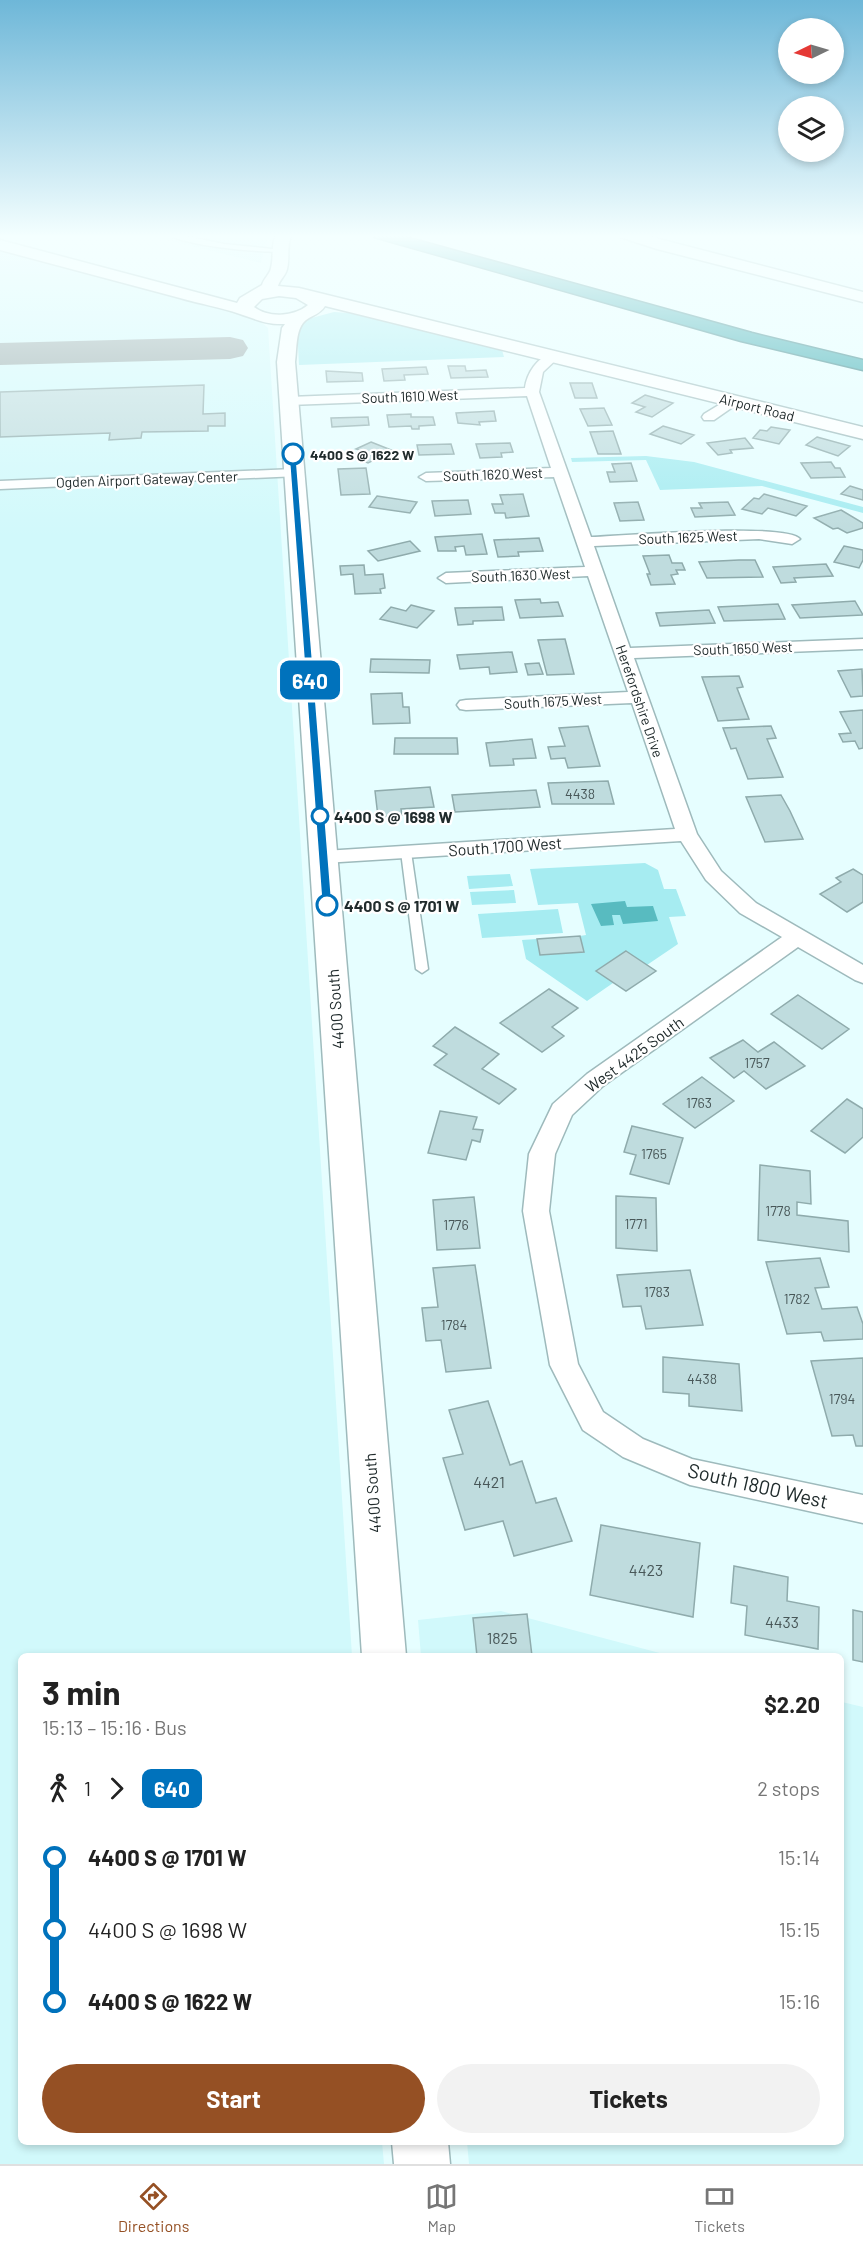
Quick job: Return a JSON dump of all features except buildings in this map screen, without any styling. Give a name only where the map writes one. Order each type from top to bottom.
[{"type":"highway","points":[[740,335],[863,365]]},
{"type":"street","name":"4400 South","points":[[277,335],[286,362]]},
{"type":"street","name":"4400 South","points":[[290,335],[286,362],[384,1653]]},
{"type":"street","name":"Airport Road","points":[[461,335],[863,433]]},
{"type":"street","points":[[532,392],[532,379],[538,367],[552,357]]},
{"type":"street","name":"South 1610 West","points":[[289,401],[532,392]]},
{"type":"street","name":"Herefordshire Drive","points":[[532,392],[687,834],[713,875],[748,908],[797,937],[859,969]]},
{"type":"street","points":[[709,417],[732,401]]},
{"type":"street","name":"South 1620 West","points":[[426,477],[560,472]]},
{"type":"street","name":"Ogden Airport Gateway Center","points":[[0,485],[294,473]]},
{"type":"street","name":"South 1625 West","points":[[585,542],[759,534],[792,539]]},
{"type":"street","name":"South 1630 West","points":[[446,578],[595,571]]},
{"type":"street","name":"South 1650 West","points":[[624,653],[863,644]]},
{"type":"street","name":"South 1675 West","points":[[466,705],[639,697]]},
{"type":"street","name":"South 1700 West","points":[[324,857],[687,834]]},
{"type":"street","name":"West 4425 South","points":[[593,1421],[564,1365],[536,1211],[542,1154],[562,1110],[595,1080],[797,937]]},
{"type":"street","name":"South 1800 West","points":[[593,1421],[633,1448],[690,1472],[863,1509]]},
{"type":"street","points":[[420,2145],[422,2164]]},
{"type":"lane","points":[[406,852],[422,969]]},
{"type":"shaded area","points":[[0,335],[268,335],[352,1653],[18,1653],[18,2145],[382,2145],[384,2164],[0,2164]]},
{"type":"shaded area","points":[[297,335],[440,335],[502,350],[504,357],[299,365]]},
{"type":"shaded area","points":[[646,456],[694,462],[863,507],[863,513],[762,486],[660,490],[646,460],[572,462],[571,458]]},
{"type":"shaded area","points":[[645,863],[658,870],[664,889],[676,889],[686,916],[669,917],[678,944],[647,965],[626,951],[597,970],[613,983],[587,1001],[526,959],[522,940],[537,939],[540,955],[584,952],[580,936],[586,935],[578,903],[538,905],[530,869]]},
{"type":"shaded area","points":[[510,874],[513,886],[469,889],[467,876]]},
{"type":"shaded area","points":[[514,890],[516,903],[472,905],[470,892]]},
{"type":"shaded area","points":[[625,901],[627,907],[653,906],[658,921],[623,924],[620,915],[612,915],[614,925],[601,926],[591,904]]},
{"type":"shaded area","points":[[558,909],[563,933],[482,938],[478,914]]},
{"type":"shaded area","points":[[501,1611],[660,1653],[421,1653],[418,1620]]},
{"type":"shaded area","points":[[844,1702],[863,1707],[863,2164],[469,2164],[467,2145],[844,2145]]},
{"type":"taxiway","points":[[0,354],[230,348]]},
{"type":"bus line","name":"640","points":[[293,454],[327,905]]},
{"type":"place","name":"4400 S @ 1622 W","points":[[293,454]]},
{"type":"place","name":"4400 S @ 1698 W","points":[[320,816]]},
{"type":"place","name":"4400 S @ 1701 W","points":[[327,905]]}]
